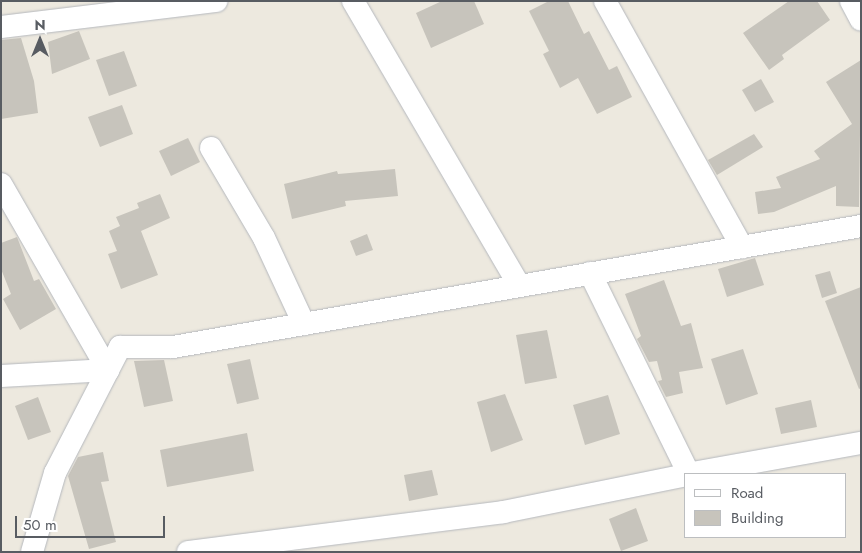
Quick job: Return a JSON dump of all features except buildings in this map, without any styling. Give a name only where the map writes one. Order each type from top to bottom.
[{"type":"street","points":[[1,27],[107,8],[216,1]]},
{"type":"street","points":[[352,1],[519,286]]},
{"type":"street","points":[[605,1],[742,247]]},
{"type":"street","points":[[851,1],[861,20]]},
{"type":"street","points":[[211,148],[264,238],[304,324]]},
{"type":"street","points":[[1,184],[108,370]]},
{"type":"street","points":[[32,552],[55,473],[120,347],[173,347],[861,226]]},
{"type":"street","points":[[590,273],[688,473]]},
{"type":"street","points":[[1,376],[108,370]]},
{"type":"street","points":[[694,473],[861,443]]},
{"type":"street","points":[[188,552],[503,512],[684,475]]}]
